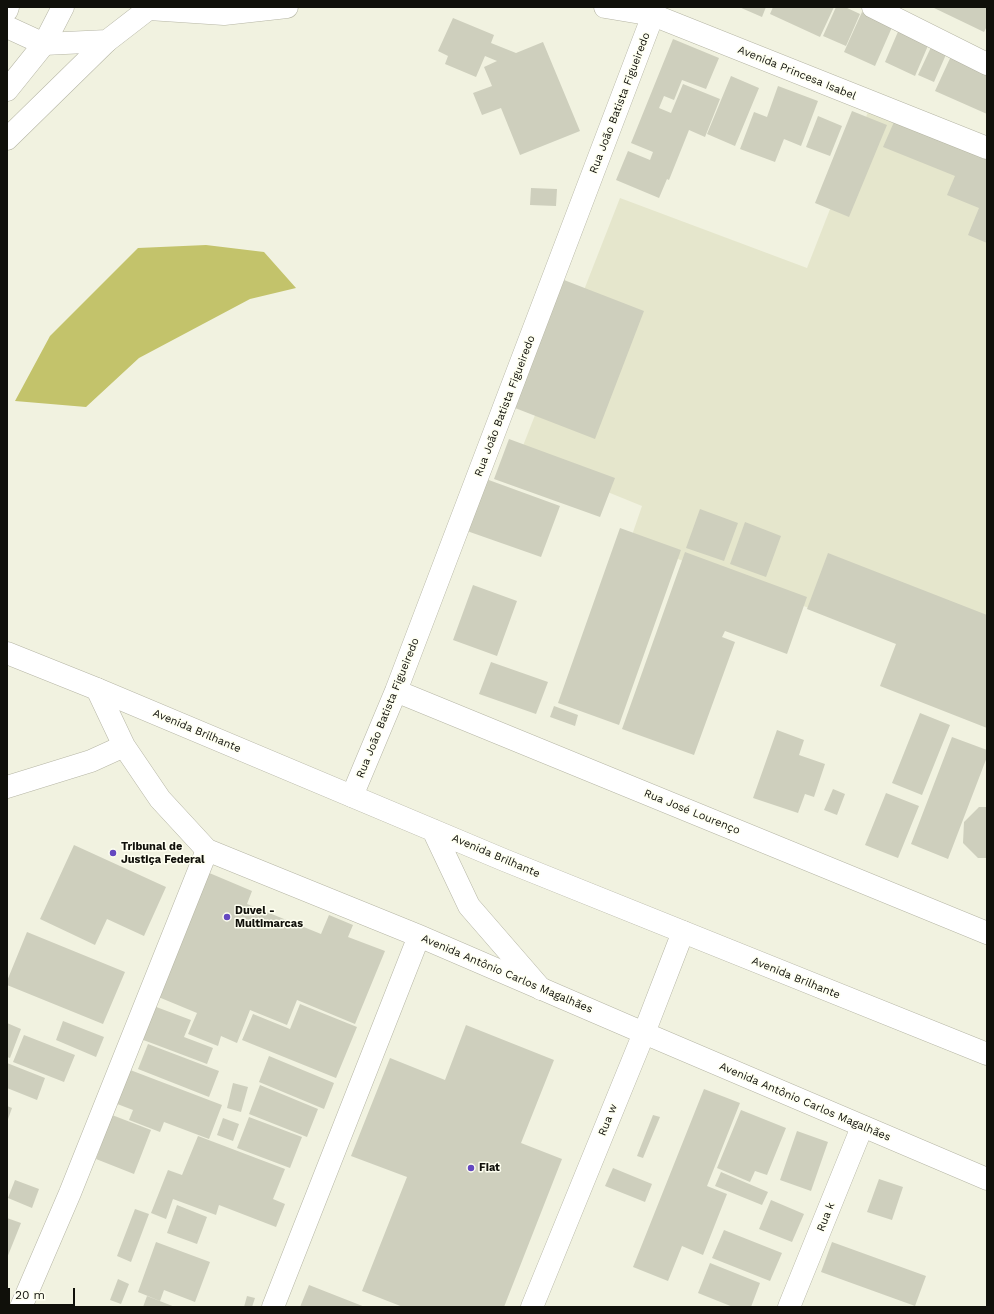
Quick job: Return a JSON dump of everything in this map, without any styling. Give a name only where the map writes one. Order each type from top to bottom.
[{"type":"main road","points":[[7,90],[44,44],[63,7]]},
{"type":"main road","points":[[7,139],[108,41],[150,8],[224,14],[286,7]]},
{"type":"main road","name":"Avenida Princesa Isabel","points":[[605,7],[653,14],[987,148]]},
{"type":"main road","points":[[873,7],[987,64]]},
{"type":"main road","name":"Rua João Batista Figueiredo","points":[[352,796],[396,691],[653,14]]},
{"type":"main road","points":[[7,27],[44,44],[108,41]]},
{"type":"main road","name":"Avenida Brilhante","points":[[7,653],[97,689],[433,830],[987,1054]]},
{"type":"main road","name":"Avenida Antônio Carlos Magalhães","points":[[97,689],[124,746],[160,799],[207,850],[419,936],[644,1034],[987,1179]]},
{"type":"main road","name":"Rua José Lourenço","points":[[396,691],[987,933]]},
{"type":"main road","points":[[7,787],[91,761],[124,746]]},
{"type":"main road","points":[[433,830],[469,906],[541,989]]},
{"type":"main road","points":[[22,1307],[70,1193],[207,850]]},
{"type":"main road","name":"Rua w","points":[[532,1307],[644,1034],[683,932]]},
{"type":"main road","points":[[273,1307],[419,936]]},
{"type":"main road","name":"Rua k","points":[[789,1307],[862,1127]]},
{"type":"shaded area","points":[[868,112],[987,157],[987,628],[817,611],[630,541],[642,506],[519,456],[620,198],[807,268]]},
{"type":"shaded area","points":[[206,245],[264,252],[296,288],[250,299],[139,358],[86,407],[15,401],[50,336],[138,248]]},
{"type":"building","points":[[739,7],[766,7],[762,17]]},
{"type":"building","points":[[773,7],[834,7],[820,37],[770,14]]},
{"type":"building","points":[[836,7],[845,7],[860,14],[846,46],[823,36]]},
{"type":"building","points":[[932,7],[987,7],[987,26],[984,32]]},
{"type":"building","points":[[862,12],[893,25],[875,66],[844,52]]},
{"type":"building","points":[[453,18],[494,35],[491,43],[516,53],[543,42],[580,131],[520,155],[501,108],[482,115],[473,93],[492,86],[484,67],[497,61],[485,56],[476,77],[445,64],[448,56],[438,51]]},
{"type":"building","points":[[900,27],[930,41],[915,76],[885,62]]},
{"type":"building","points":[[673,39],[719,58],[706,89],[682,80],[674,100],[664,96],[659,108],[671,113],[683,84],[720,99],[705,137],[689,130],[669,180],[667,179],[659,198],[616,180],[628,151],[650,160],[653,152],[631,143]]},
{"type":"building","points":[[933,43],[948,50],[934,82],[918,75]]},
{"type":"building","points":[[952,54],[987,70],[987,114],[935,91]]},
{"type":"building","points":[[731,76],[759,88],[735,146],[707,134]]},
{"type":"building","points":[[778,86],[818,101],[801,146],[784,139],[775,162],[740,149],[754,112],[767,117]]},
{"type":"building","points":[[852,111],[887,125],[849,217],[815,203]]},
{"type":"building","points":[[818,116],[842,126],[830,156],[806,147]]},
{"type":"building","points":[[894,122],[987,160],[987,243],[968,235],[979,208],[947,195],[955,176],[883,147]]},
{"type":"building","points":[[531,188],[557,189],[556,206],[530,205]]},
{"type":"building","points":[[564,280],[644,311],[595,439],[515,408]]},
{"type":"building","points":[[509,439],[615,478],[600,517],[494,479]]},
{"type":"building","points":[[486,479],[560,506],[541,557],[467,531]]},
{"type":"building","points":[[700,509],[738,523],[724,561],[686,548]]},
{"type":"building","points":[[745,522],[781,536],[766,577],[730,564]]},
{"type":"building","points":[[620,528],[681,550],[619,725],[558,703]]},
{"type":"building","points":[[685,552],[807,597],[787,654],[725,631],[722,637],[735,642],[694,755],[622,729]]},
{"type":"building","points":[[828,553],[987,615],[987,728],[880,686],[896,644],[807,609]]},
{"type":"building","points":[[473,585],[517,601],[497,656],[453,640]]},
{"type":"building","points":[[491,662],[548,682],[536,714],[479,694]]},
{"type":"building","points":[[554,706],[578,715],[575,726],[550,717]]},
{"type":"building","points":[[920,713],[950,725],[922,795],[892,783]]},
{"type":"building","points":[[777,730],[804,740],[799,755],[825,764],[814,797],[805,794],[798,813],[753,798]]},
{"type":"building","points":[[952,737],[987,750],[987,757],[948,859],[911,844]]},
{"type":"building","points":[[833,789],[845,794],[837,815],[824,810]]},
{"type":"building","points":[[886,793],[919,806],[898,858],[865,845]]},
{"type":"building","points":[[979,807],[987,807],[987,858],[978,858],[963,843],[964,822]]},
{"type":"building","points":[[74,845],[166,887],[144,936],[107,919],[95,945],[40,919]]},
{"type":"building","points":[[207,872],[252,891],[247,904],[321,934],[329,915],[353,925],[348,937],[385,951],[355,1024],[297,1000],[287,1025],[250,1010],[237,1043],[221,1036],[218,1046],[188,1034],[197,1013],[156,996]]},
{"type":"building","points":[[27,932],[125,972],[103,1024],[7,985],[7,981]]},
{"type":"building","points":[[300,1004],[357,1027],[336,1078],[242,1040],[253,1014],[290,1029]]},
{"type":"building","points":[[151,1005],[191,1020],[184,1037],[213,1048],[207,1064],[138,1038]]},
{"type":"building","points":[[63,1021],[104,1037],[96,1057],[56,1040]]},
{"type":"building","points":[[7,1023],[21,1029],[10,1058],[7,1057]]},
{"type":"building","name":"Fiat","points":[[466,1025],[554,1060],[521,1143],[562,1159],[504,1307],[403,1307],[362,1291],[407,1177],[351,1156],[390,1058],[445,1080]]},
{"type":"building","points":[[24,1035],[75,1055],[64,1082],[13,1062]]},
{"type":"building","points":[[148,1044],[219,1071],[209,1097],[138,1069]]},
{"type":"building","points":[[269,1056],[334,1083],[324,1109],[259,1082]]},
{"type":"building","points":[[7,1063],[45,1078],[37,1100],[7,1088]]},
{"type":"building","points":[[125,1068],[222,1105],[209,1139],[164,1122],[160,1132],[129,1120],[133,1110],[112,1102]]},
{"type":"building","points":[[233,1083],[248,1087],[241,1112],[227,1108]]},
{"type":"building","points":[[260,1085],[318,1109],[307,1137],[249,1114]]},
{"type":"building","points":[[704,1089],[740,1103],[707,1186],[727,1194],[703,1255],[682,1246],[668,1281],[633,1267]]},
{"type":"building","points":[[7,1106],[12,1108],[7,1122]]},
{"type":"building","points":[[741,1110],[786,1128],[767,1175],[755,1171],[750,1182],[717,1168]]},
{"type":"building","points":[[112,1115],[151,1130],[134,1174],[96,1159]]},
{"type":"building","points":[[653,1115],[660,1117],[643,1158],[637,1156]]},
{"type":"building","points":[[249,1117],[302,1137],[290,1168],[237,1148]]},
{"type":"building","points":[[223,1118],[239,1124],[233,1141],[217,1135]]},
{"type":"building","points":[[797,1131],[828,1142],[811,1191],[780,1180]]},
{"type":"building","points":[[198,1136],[285,1169],[273,1199],[285,1204],[276,1227],[219,1205],[216,1215],[173,1199],[166,1219],[151,1213],[168,1170],[182,1175]]},
{"type":"building","points":[[613,1168],[652,1184],[645,1202],[605,1186]]},
{"type":"building","points":[[721,1172],[768,1192],[762,1205],[715,1186]]},
{"type":"building","points":[[879,1179],[903,1187],[892,1220],[867,1212]]},
{"type":"building","points":[[15,1180],[39,1189],[32,1208],[8,1198]]},
{"type":"building","points":[[771,1200],[804,1214],[792,1242],[759,1229]]},
{"type":"building","points":[[177,1205],[207,1217],[197,1244],[167,1233]]},
{"type":"building","points":[[135,1209],[149,1214],[131,1262],[117,1256]]},
{"type":"building","points":[[7,1218],[21,1223],[7,1258]]},
{"type":"building","points":[[724,1230],[782,1253],[770,1281],[712,1258]]},
{"type":"building","points":[[156,1242],[210,1262],[195,1302],[164,1290],[160,1301],[138,1292]]},
{"type":"building","points":[[832,1242],[926,1276],[915,1306],[821,1272]]},
{"type":"building","points":[[710,1263],[760,1283],[751,1307],[733,1307],[698,1293]]},
{"type":"building","points":[[118,1279],[129,1284],[121,1304],[110,1300]]},
{"type":"building","points":[[309,1285],[365,1307],[300,1307]]},
{"type":"building","points":[[147,1296],[175,1307],[143,1307]]},
{"type":"building","points":[[247,1296],[255,1298],[252,1307],[244,1307]]},
{"type":"place","name":"Tribunal de Justiça Federal","points":[[113,853]]},
{"type":"place","name":"Duvel - Multimarcas","points":[[227,917]]},
{"type":"place","name":"Fiat","points":[[471,1168]]}]
